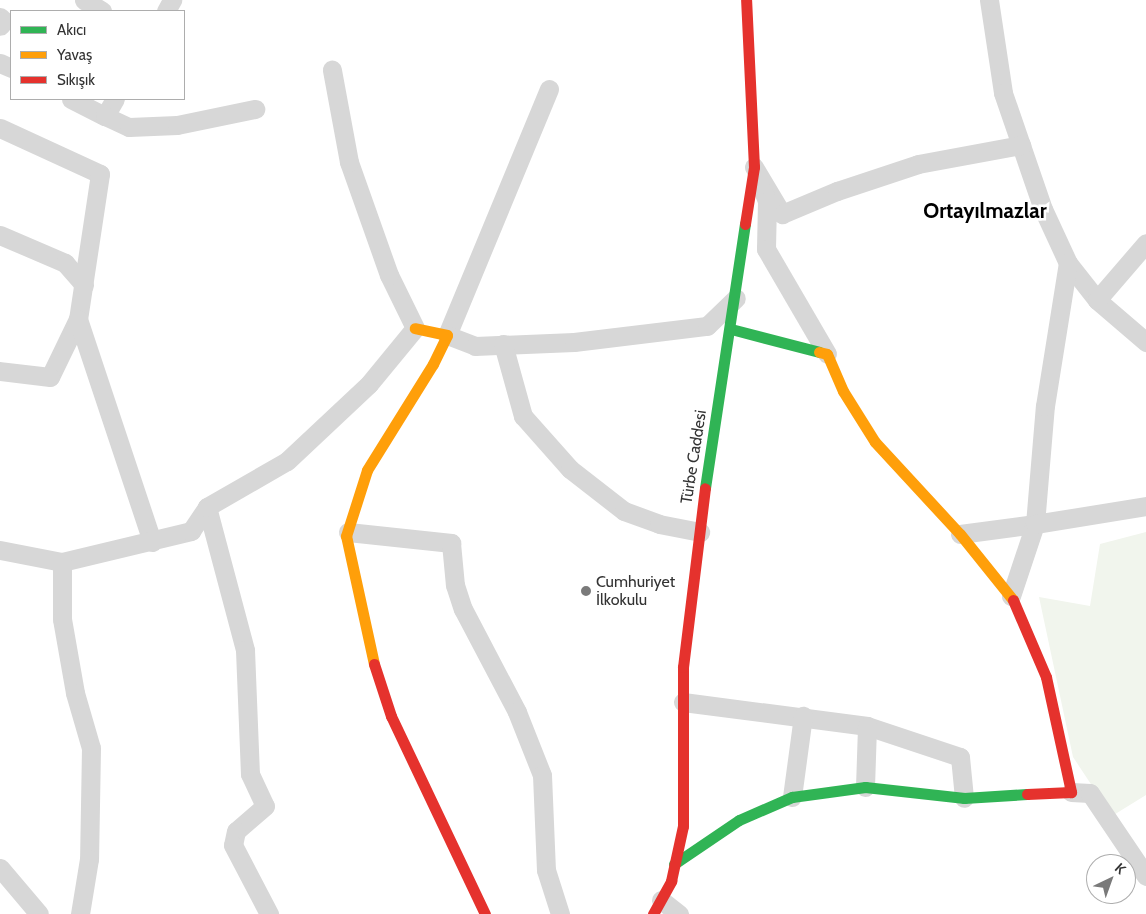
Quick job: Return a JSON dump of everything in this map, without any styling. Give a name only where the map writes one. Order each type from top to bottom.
[{"type":"street","points":[[84,0],[100,10]]},
{"type":"street","name":"Türbe Caddesi","points":[[657,907],[670,881],[683,826],[683,667],[700,532],[754,167],[746,0]]},
{"type":"street","points":[[989,0],[1003,93],[1043,209],[1068,263],[1097,300],[1146,342]]},
{"type":"street","points":[[0,17],[4,21],[0,26]]},
{"type":"street","points":[[332,70],[349,162],[389,275],[415,328]]},
{"type":"street","points":[[485,914],[391,716],[368,644],[348,532],[367,470],[411,396],[434,364],[549,89]]},
{"type":"street","points":[[73,100],[129,127],[177,125],[255,108]]},
{"type":"street","points":[[105,116],[114,100]]},
{"type":"street","points":[[0,128],[100,174],[78,320],[50,377],[0,371]]},
{"type":"street","points":[[754,167],[782,214],[837,191],[918,164],[1021,145]]},
{"type":"street","points":[[754,167],[767,201],[766,250],[827,354],[842,392],[875,442],[960,534],[1011,596],[1046,677],[1071,792]]},
{"type":"street","points":[[0,235],[66,263],[84,285]]},
{"type":"street","points":[[1097,300],[1146,243]]},
{"type":"street","points":[[1011,596],[1036,524],[1045,406],[1068,263]]},
{"type":"street","points":[[415,328],[447,335],[475,346],[574,342],[708,326],[736,298]]},
{"type":"street","points":[[78,320],[152,542]]},
{"type":"street","points":[[0,550],[62,562],[152,542],[191,531],[207,506],[287,460],[369,384],[415,328]]},
{"type":"street","points":[[731,328],[772,336],[827,354]]},
{"type":"street","points":[[503,344],[523,416],[570,469],[624,511],[660,524],[700,532]]},
{"type":"street","points":[[207,506],[245,650],[250,774],[265,806],[236,830],[233,845],[269,914]]},
{"type":"street","points":[[960,534],[1146,506]]},
{"type":"street","points":[[348,532],[451,543],[455,585],[463,609],[517,712],[542,776],[546,870],[560,914]]},
{"type":"street","points":[[62,562],[62,619],[75,692],[92,748],[89,859],[80,914]]},
{"type":"street","points":[[683,702],[803,716],[867,726],[960,757],[964,798]]},
{"type":"street","points":[[792,797],[803,716]]},
{"type":"street","points":[[865,787],[867,726]]},
{"type":"street","points":[[674,864],[739,820],[792,797],[865,787],[964,798],[1071,792],[1090,793],[1146,876]]},
{"type":"street","points":[[0,868],[39,914]]},
{"type":"street","points":[[657,907],[679,914]]},
{"type":"shaded area","points":[[1146,532],[1146,795],[1112,816],[1073,757],[1039,597],[1090,606],[1100,544]]},
{"type":"traffic: fast","points":[[705,488],[745,224]]},
{"type":"traffic: fast","points":[[731,329],[819,352]]},
{"type":"traffic: fast","points":[[674,864],[739,820],[792,797],[865,787],[964,798],[1027,794]]},
{"type":"traffic: slow","points":[[374,664],[346,536],[367,470],[433,364],[447,335],[415,328]]},
{"type":"traffic: slow","points":[[819,352],[827,354],[843,391],[875,442],[960,534],[1013,600]]},
{"type":"traffic: jam","points":[[745,224],[754,167],[746,0]]},
{"type":"traffic: jam","points":[[653,914],[671,881],[683,826],[683,667],[705,488]]},
{"type":"traffic: jam","points":[[1013,600],[1046,677],[1071,792],[1027,794]]},
{"type":"traffic: jam","points":[[374,664],[391,716],[485,914]]},
{"type":"place","name":"Cumhuriyet İlkokulu","points":[[586,591]]},
{"type":"district","name":"Ortayılmazlar","points":[[985,211]]}]
